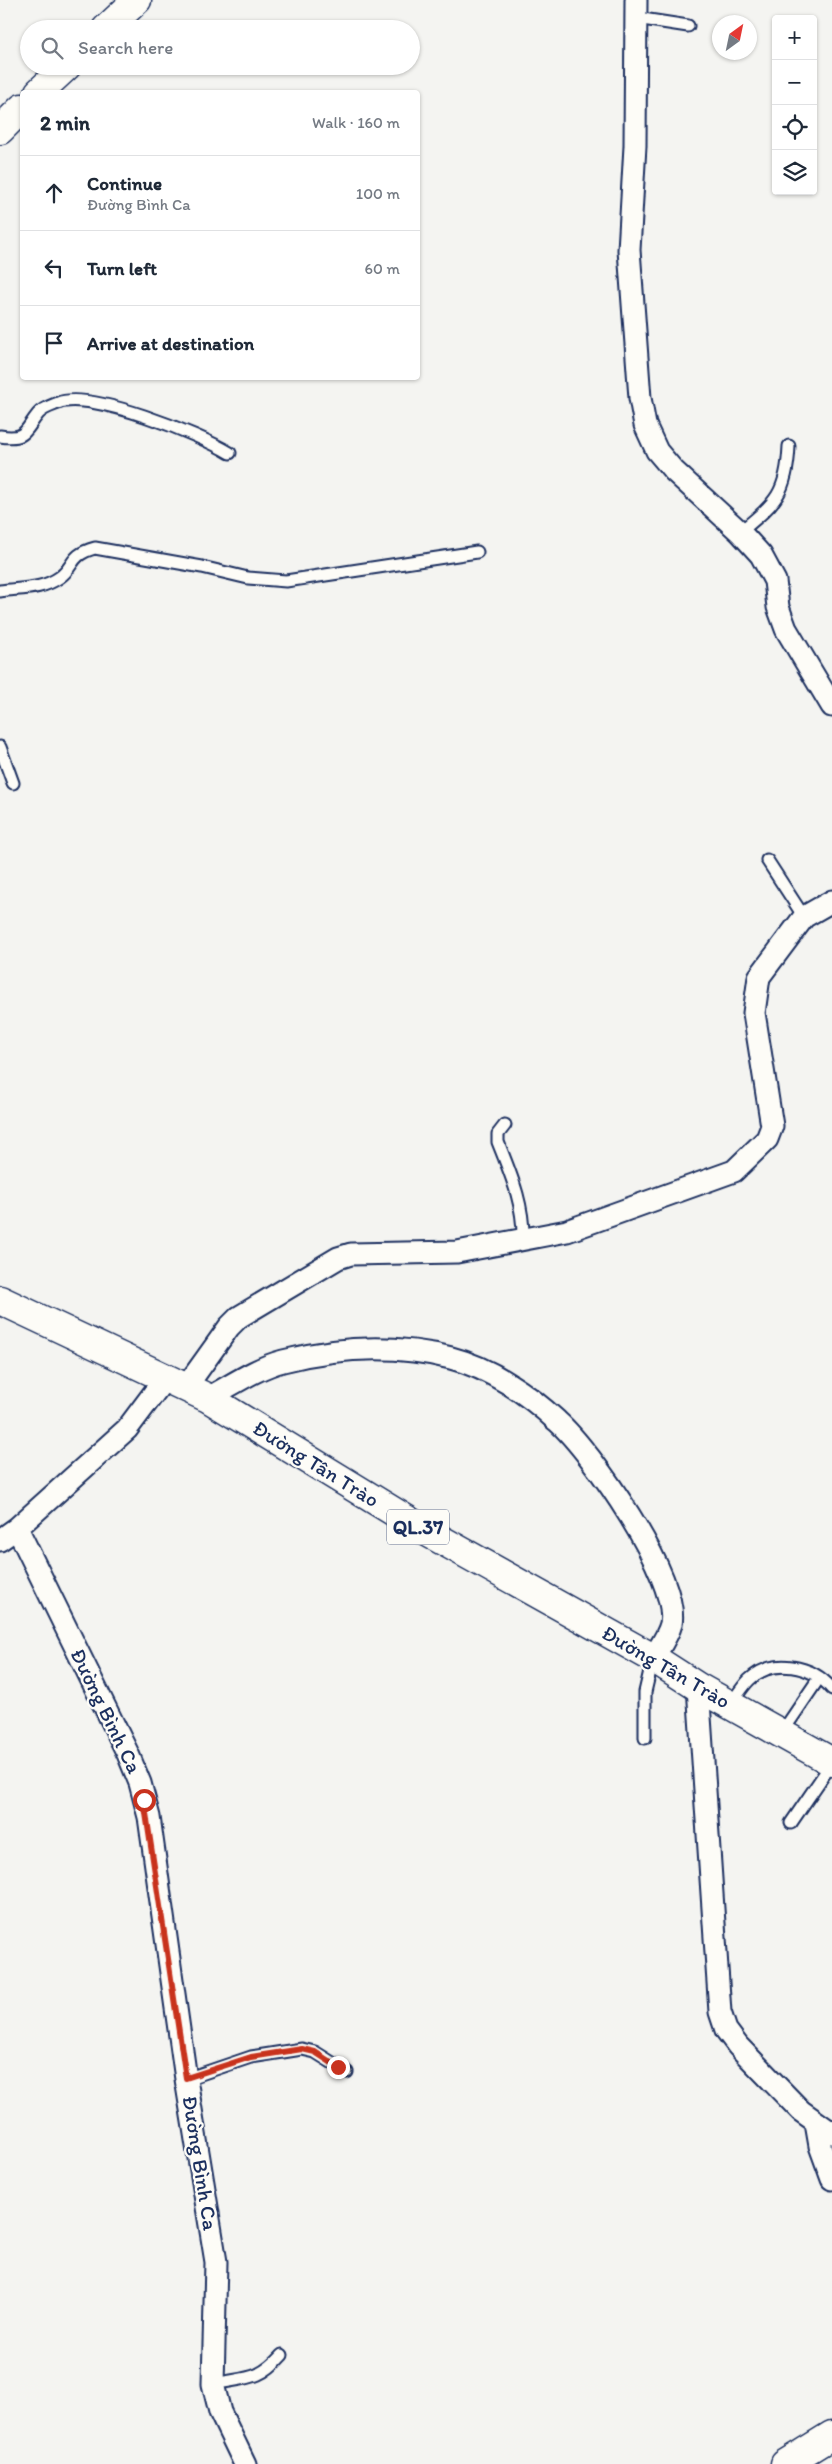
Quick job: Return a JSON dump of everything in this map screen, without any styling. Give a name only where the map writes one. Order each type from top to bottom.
[{"type":"main road","points":[[116,20],[137,0]]},
{"type":"main road","points":[[41,90],[57,75]]},
{"type":"main road","points":[[0,130],[20,110]]},
{"type":"main road","name":"Đường Tân Trào","points":[[0,1300],[187,1388],[426,1532],[653,1658],[698,1687],[832,1762]]},
{"type":"main road","points":[[784,2464],[832,2434]]},
{"type":"street","points":[[636,9],[636,146],[628,250],[640,398],[645,425],[657,451],[674,471],[740,532],[761,555],[775,581],[778,607],[786,629],[832,706]]},
{"type":"street","points":[[187,1388],[228,1327],[240,1317],[338,1258],[351,1254],[457,1252],[567,1231],[734,1171],[767,1139],[772,1126],[754,1012],[759,978],[804,917],[832,901]]},
{"type":"street","points":[[8,1534],[127,1429],[187,1388],[256,1372],[282,1361],[357,1348],[384,1348],[451,1358],[512,1386],[558,1421],[580,1445],[633,1524],[660,1572],[668,1594],[671,1624],[653,1658]]},
{"type":"street","name":"Đường Bình Ca","points":[[8,1534],[128,1754],[140,1783],[149,1818],[186,2078],[216,2262],[213,2384],[220,2412],[245,2464]]},
{"type":"street","points":[[698,1687],[720,2012],[726,2030],[738,2046],[801,2112],[824,2128],[820,2146],[832,2179]]},
{"type":"lane","points":[[636,9],[688,26]]},
{"type":"lane","points":[[0,436],[20,436],[27,432],[42,410],[60,402],[78,399],[183,429],[230,452]]},
{"type":"lane","points":[[740,532],[772,506],[786,478],[789,446]]},
{"type":"lane","points":[[0,591],[35,588],[48,584],[62,576],[72,561],[84,551],[95,548],[202,567],[248,578],[286,581],[477,552]]},
{"type":"lane","points":[[0,747],[13,783]]},
{"type":"lane","points":[[767,860],[804,917]]},
{"type":"lane","points":[[506,1125],[498,1134],[498,1142],[517,1189],[524,1219],[523,1240]]},
{"type":"lane","points":[[645,1738],[646,1692],[653,1658]]},
{"type":"lane","points":[[730,1704],[749,1679],[783,1664],[819,1678],[832,1690]]},
{"type":"lane","points":[[782,1734],[819,1678]]},
{"type":"lane","points":[[791,1823],[832,1762]]},
{"type":"lane","points":[[186,2078],[251,2057],[302,2049],[315,2052],[347,2072]]},
{"type":"lane","points":[[213,2384],[255,2377],[267,2371],[282,2355]]},
{"type":"route","points":[[144,1800],[149,1818],[186,2078],[251,2057],[302,2049],[315,2052],[338,2067]]}]
